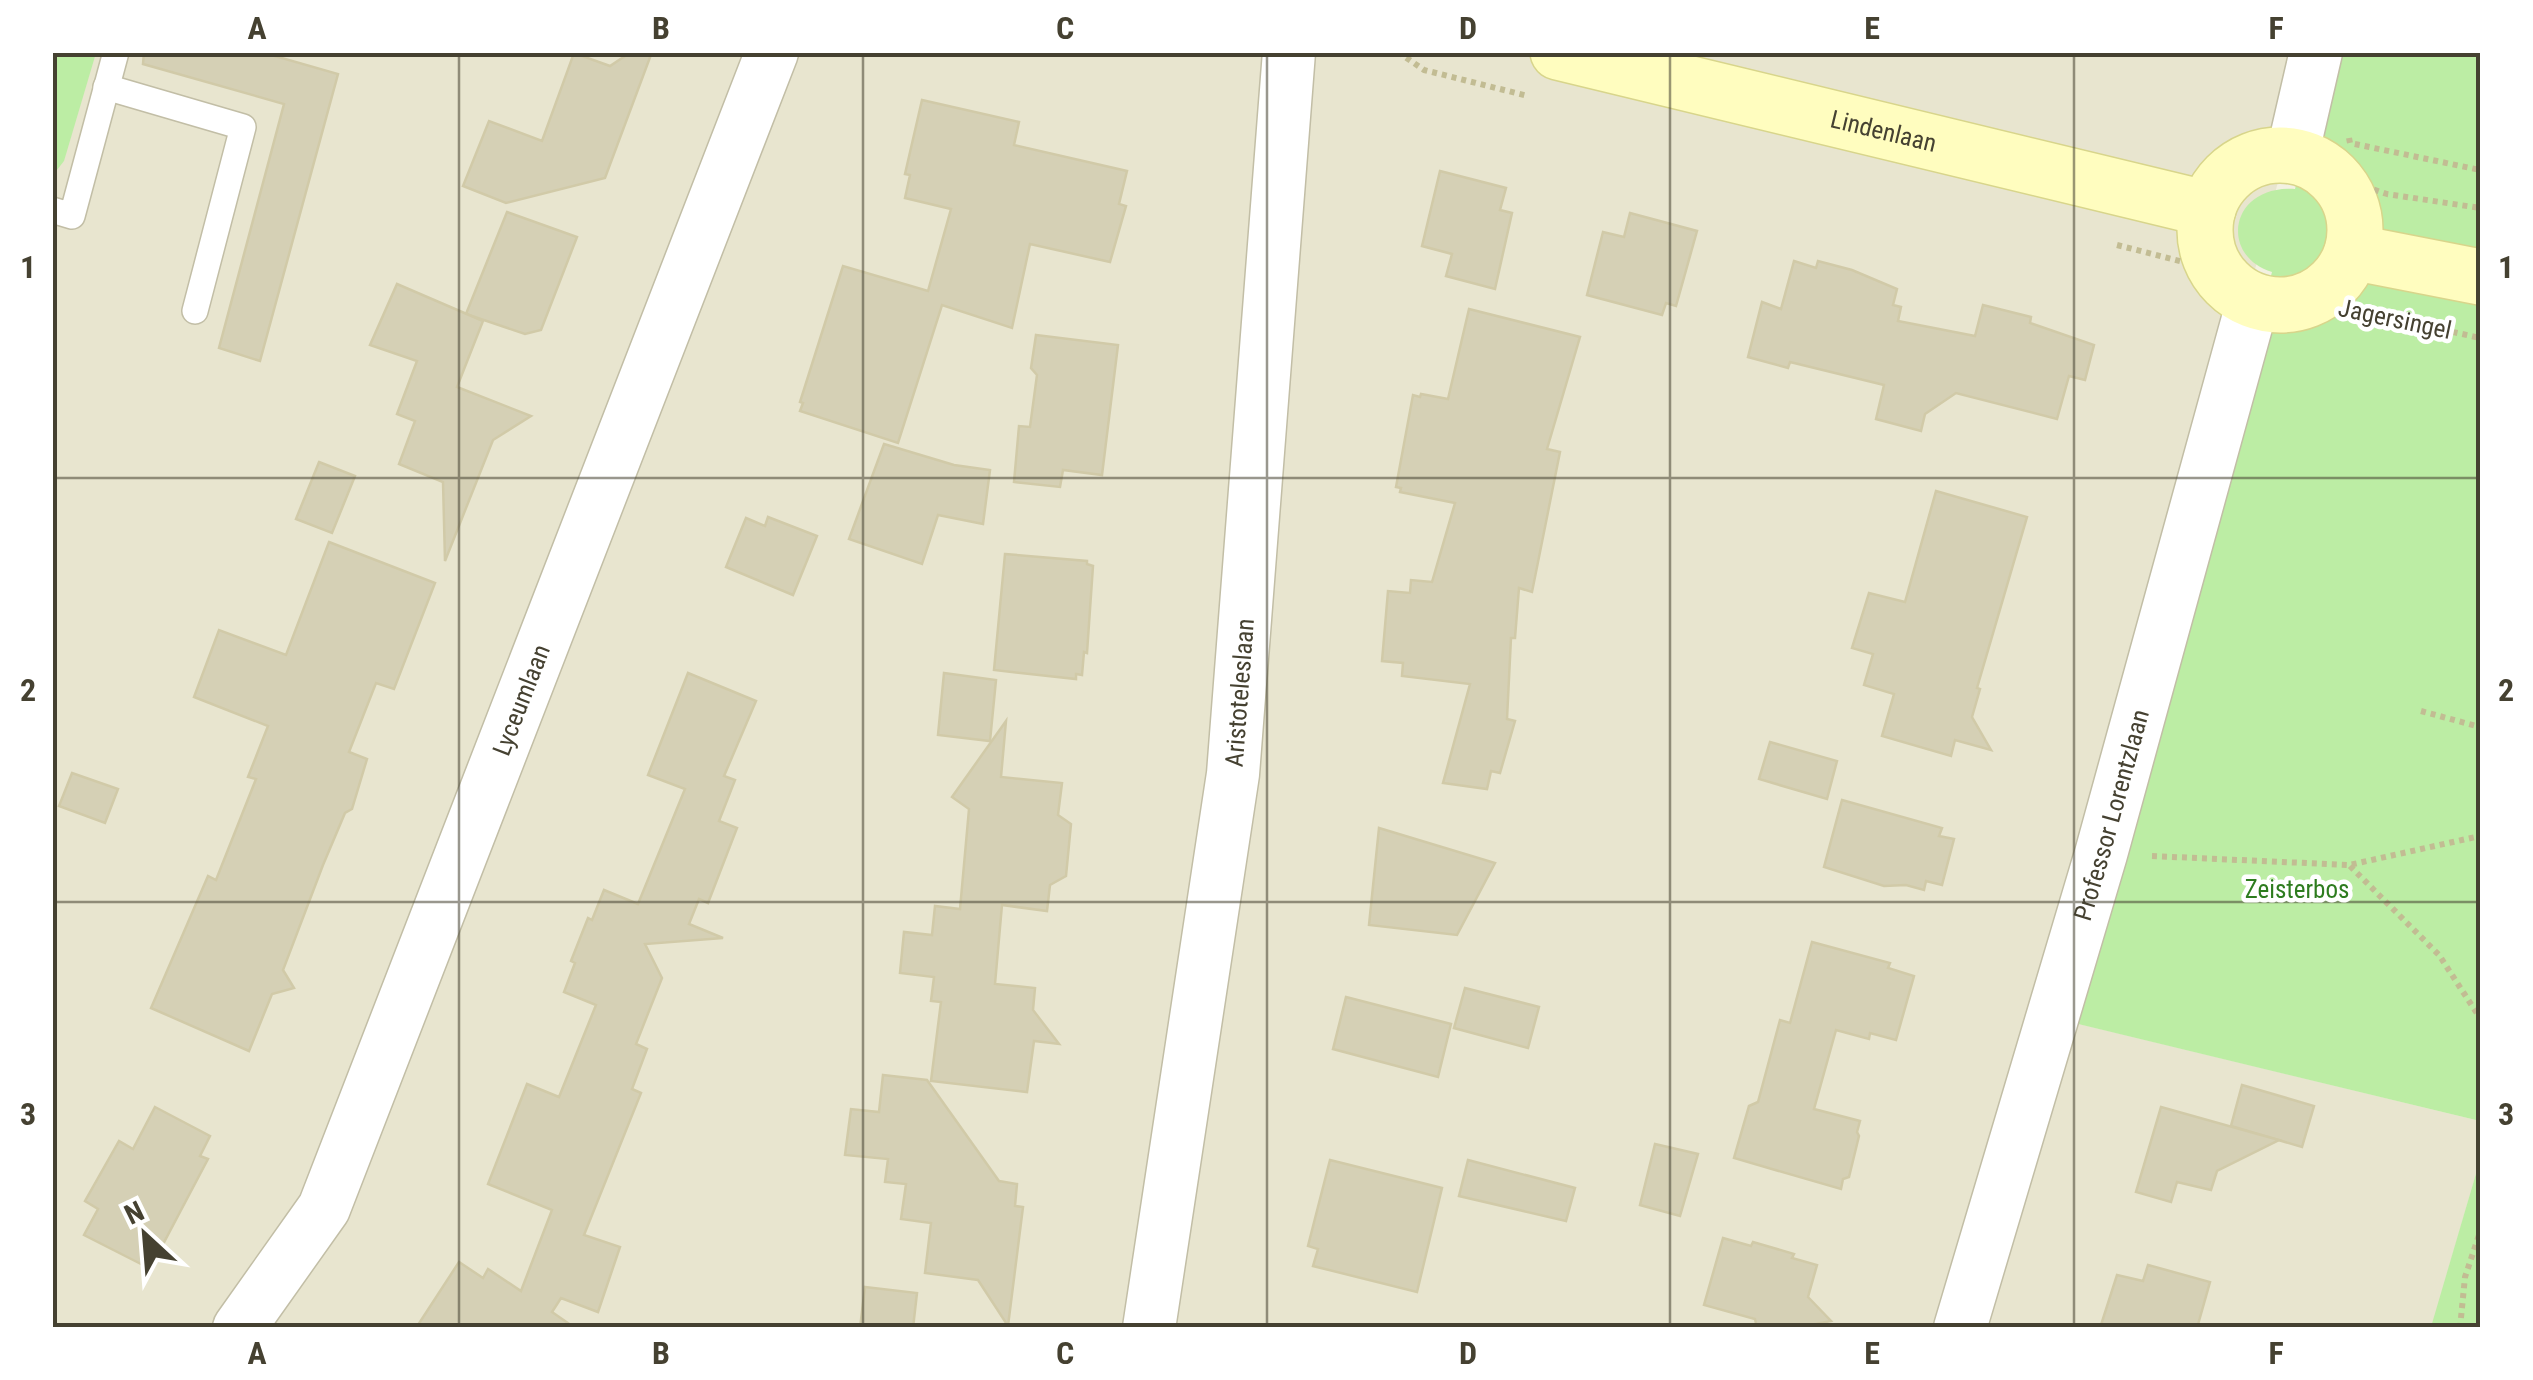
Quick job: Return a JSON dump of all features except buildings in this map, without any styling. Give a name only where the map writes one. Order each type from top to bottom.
[{"type":"street","name":"Lyceumlaan","points":[[239,1328],[324,1208],[772,52]]},
{"type":"street","name":"Aristoteleslaan","points":[[1150,1328],[1233,774],[1289,52]]},
{"type":"street","name":"Lindenlaan","points":[[1558,52],[2208,209]]},
{"type":"street","points":[[2310,148],[2272,155],[2237,168],[2224,179],[2208,209],[2206,240],[2215,270],[2231,288],[2252,301],[2271,306],[2310,300],[2327,290],[2342,273],[2352,252],[2356,223],[2347,194],[2310,148],[2316,52]]},
{"type":"street","points":[[2352,252],[2480,278]]},
{"type":"street","name":"Professor Lorentzlaan","points":[[1960,1328],[2101,854],[2252,301]]},
{"type":"lane","points":[[52,210],[72,216],[116,52]]},
{"type":"lane","points":[[106,87],[243,127],[196,311]]},
{"type":"path","points":[[2480,170],[2350,143],[2344,120],[2310,148],[2387,194],[2480,208]]},
{"type":"path","name":"Jagersingel","points":[[2310,300],[2480,338]]},
{"type":"path","points":[[2421,711],[2480,727]]},
{"type":"path","points":[[2101,854],[2350,865],[2480,836]]},
{"type":"path","points":[[2350,865],[2438,955],[2480,1018]]},
{"type":"path","points":[[2460,1328],[2464,1278],[2480,1232]]},
{"type":"shaded area","points":[[52,53],[2312,53],[2101,854],[2071,1022],[2480,1121],[2480,1160],[2432,1327],[53,1327]]},
{"type":"green space","points":[[53,52],[96,53],[64,161],[53,175]]},
{"type":"green space","name":"Zeisterbos","points":[[2331,53],[2480,53],[2480,1121],[2070,1022],[2272,272],[2255,264],[2244,252],[2239,223],[2256,198],[2295,189]]},
{"type":"green space","points":[[2480,1160],[2480,1327],[2431,1327]]}]
